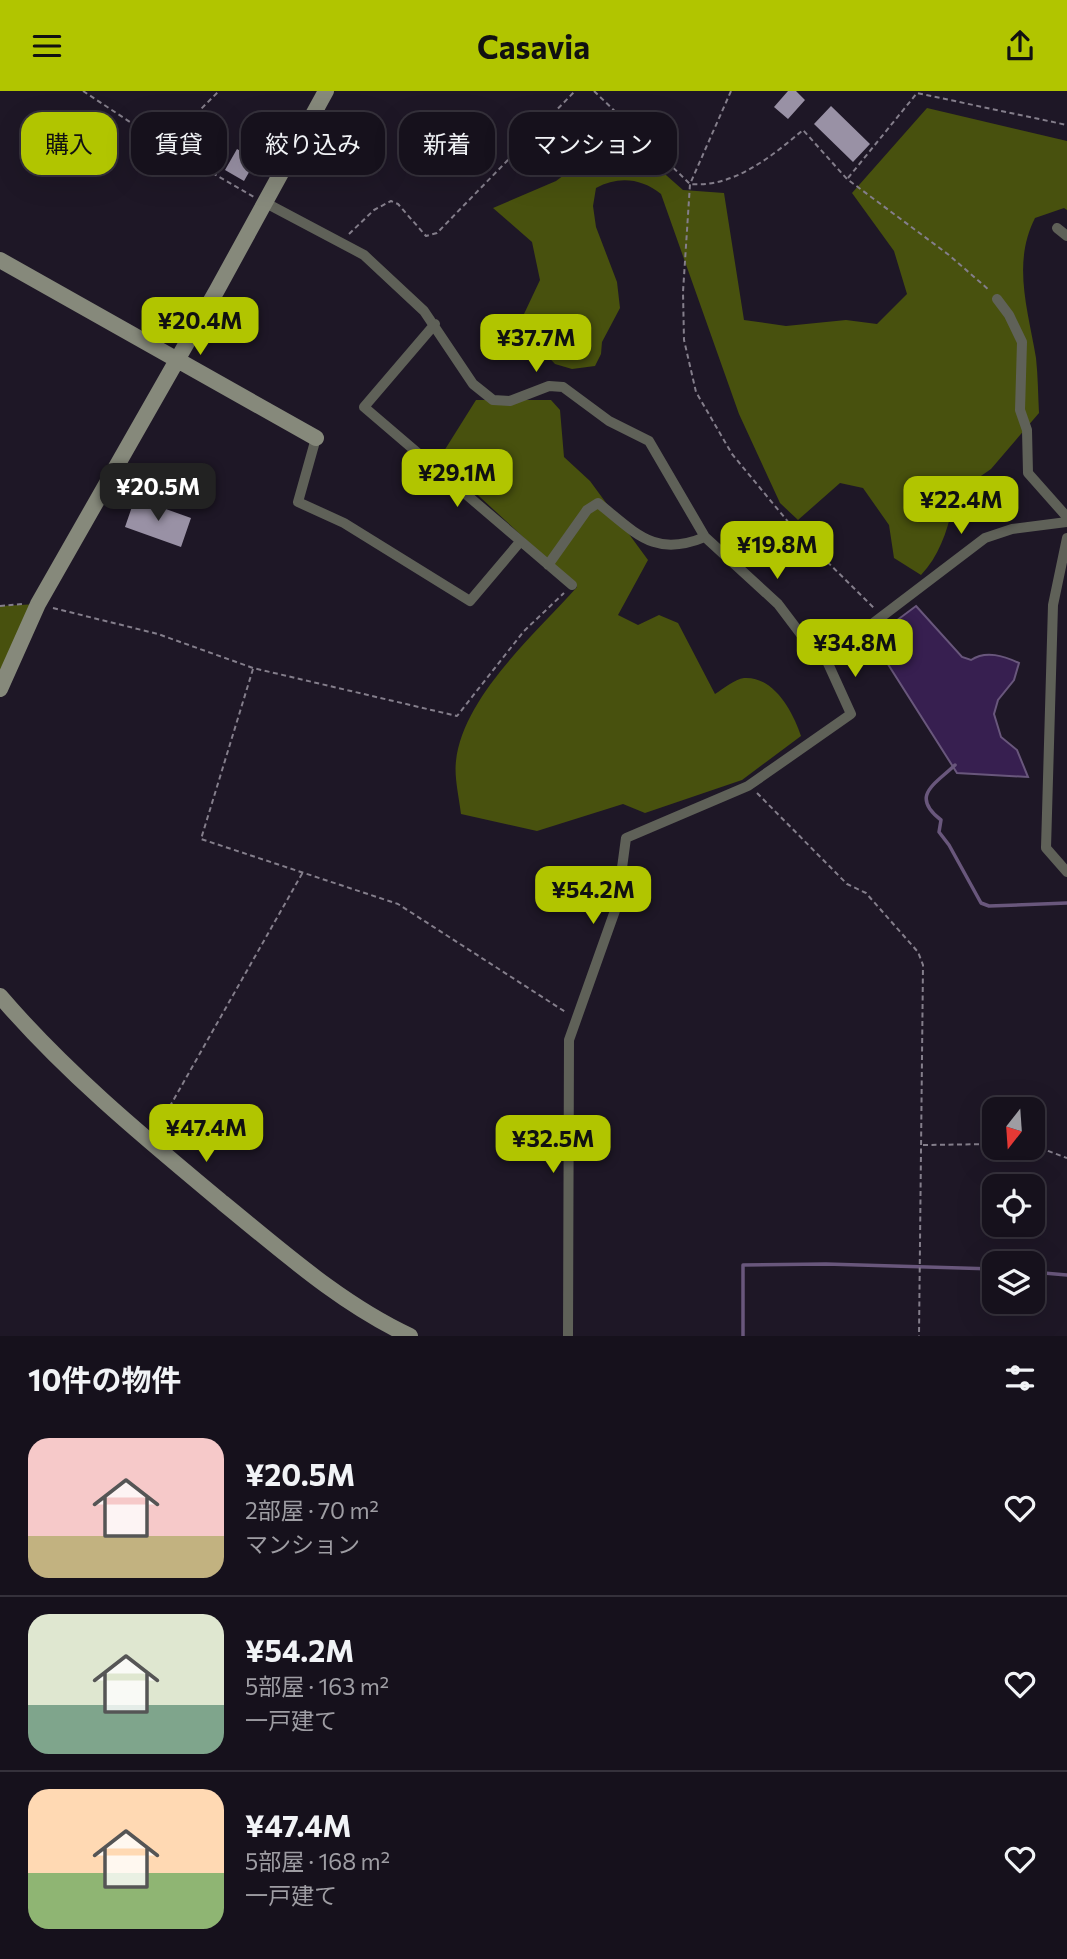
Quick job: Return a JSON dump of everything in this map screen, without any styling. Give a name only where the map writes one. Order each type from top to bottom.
[{"type":"street","points":[[0,689],[38,604],[326,91]]},
{"type":"street","points":[[264,202],[364,255],[435,324],[473,384],[493,400],[510,401],[549,386],[563,387],[608,421],[649,441],[705,537],[778,604],[809,645],[827,659],[838,678],[851,715],[748,786],[626,838],[617,905],[569,1040],[568,1336]]},
{"type":"street","points":[[1057,228],[1067,236]]},
{"type":"street","points":[[0,260],[316,437],[298,502],[344,523],[470,601],[520,543]]},
{"type":"street","points":[[827,659],[881,615],[985,538],[1012,529],[1067,519],[1028,473],[1027,431],[1020,410],[1022,342],[1009,315],[997,299]]},
{"type":"street","points":[[435,324],[364,407],[572,585]]},
{"type":"street","points":[[548,565],[587,510],[598,503],[656,545],[685,545],[705,537]]},
{"type":"street","points":[[1067,538],[1053,605],[1046,848],[1067,872]]},
{"type":"street","points":[[0,996],[98,1097],[149,1142],[323,1283],[383,1323],[410,1336]]},
{"type":"path","points":[[83,91],[131,123]]},
{"type":"path","points":[[198,112],[219,91]]},
{"type":"path","points":[[342,241],[374,210],[391,201],[398,204],[426,236],[437,233],[575,91]]},
{"type":"path","points":[[594,91],[690,184],[706,186],[728,180],[774,154],[803,130],[847,179],[949,255],[997,299]]},
{"type":"path","points":[[731,91],[690,184],[684,340],[696,392],[732,454],[804,539],[881,615]]},
{"type":"path","points":[[847,179],[917,93],[1067,125]]},
{"type":"path","points":[[217,175],[264,202]]},
{"type":"path","points":[[0,605],[38,604],[158,634],[253,668],[457,716],[524,631],[572,585]]},
{"type":"path","points":[[253,668],[201,839],[398,904],[575,1018]]},
{"type":"path","points":[[748,786],[847,884],[866,893],[921,959],[925,972],[919,1336]]},
{"type":"path","points":[[149,1142],[303,871]]},
{"type":"path","points":[[922,1145],[982,1144]]},
{"type":"path","points":[[1045,1150],[1067,1158]]},
{"type":"green space","points":[[927,108],[1067,141],[1067,210],[1064,208],[1035,218],[1024,252],[1024,287],[1036,358],[1039,413],[991,469],[955,494],[940,547],[921,575],[894,558],[889,525],[863,488],[840,483],[798,520],[780,503],[739,414],[661,194],[646,185],[621,180],[596,188],[593,206],[596,227],[617,282],[620,308],[602,342],[601,354],[595,366],[572,369],[555,364],[528,335],[524,314],[540,280],[532,242],[493,208],[564,175],[666,175],[683,190],[724,193],[744,320],[786,326],[846,320],[877,324],[907,294],[894,251],[852,193]]},
{"type":"green space","points":[[476,400],[551,400],[560,410],[564,457],[590,481],[648,560],[618,615],[638,625],[659,615],[678,623],[715,694],[744,678],[764,683],[781,697],[801,736],[742,780],[645,813],[623,804],[537,831],[461,814],[456,761],[461,737],[472,713],[503,668],[577,587],[439,459]]},
{"type":"green space","points":[[38,604],[0,689],[0,606]]},
{"type":"shaded area","points":[[916,606],[962,657],[971,660],[983,655],[995,655],[1019,663],[1014,680],[998,700],[994,714],[1001,737],[1017,750],[1028,777],[957,773],[872,639]]},
{"type":"building","points":[[788,91],[796,91],[805,100],[788,119],[774,107]]},
{"type":"building","points":[[831,106],[870,144],[853,162],[814,124]]},
{"type":"building","points":[[237,149],[241,151],[241,175],[247,175],[244,181],[227,171]]},
{"type":"building","points":[[135,498],[191,518],[181,547],[125,527]]},
{"type":"waterway","points":[[955,765],[928,791],[927,804],[941,820],[939,832],[981,903],[989,906],[1067,903]]},
{"type":"waterway","points":[[743,1336],[743,1265],[826,1264],[982,1269]]},
{"type":"waterway","points":[[1045,1273],[1067,1275]]}]
